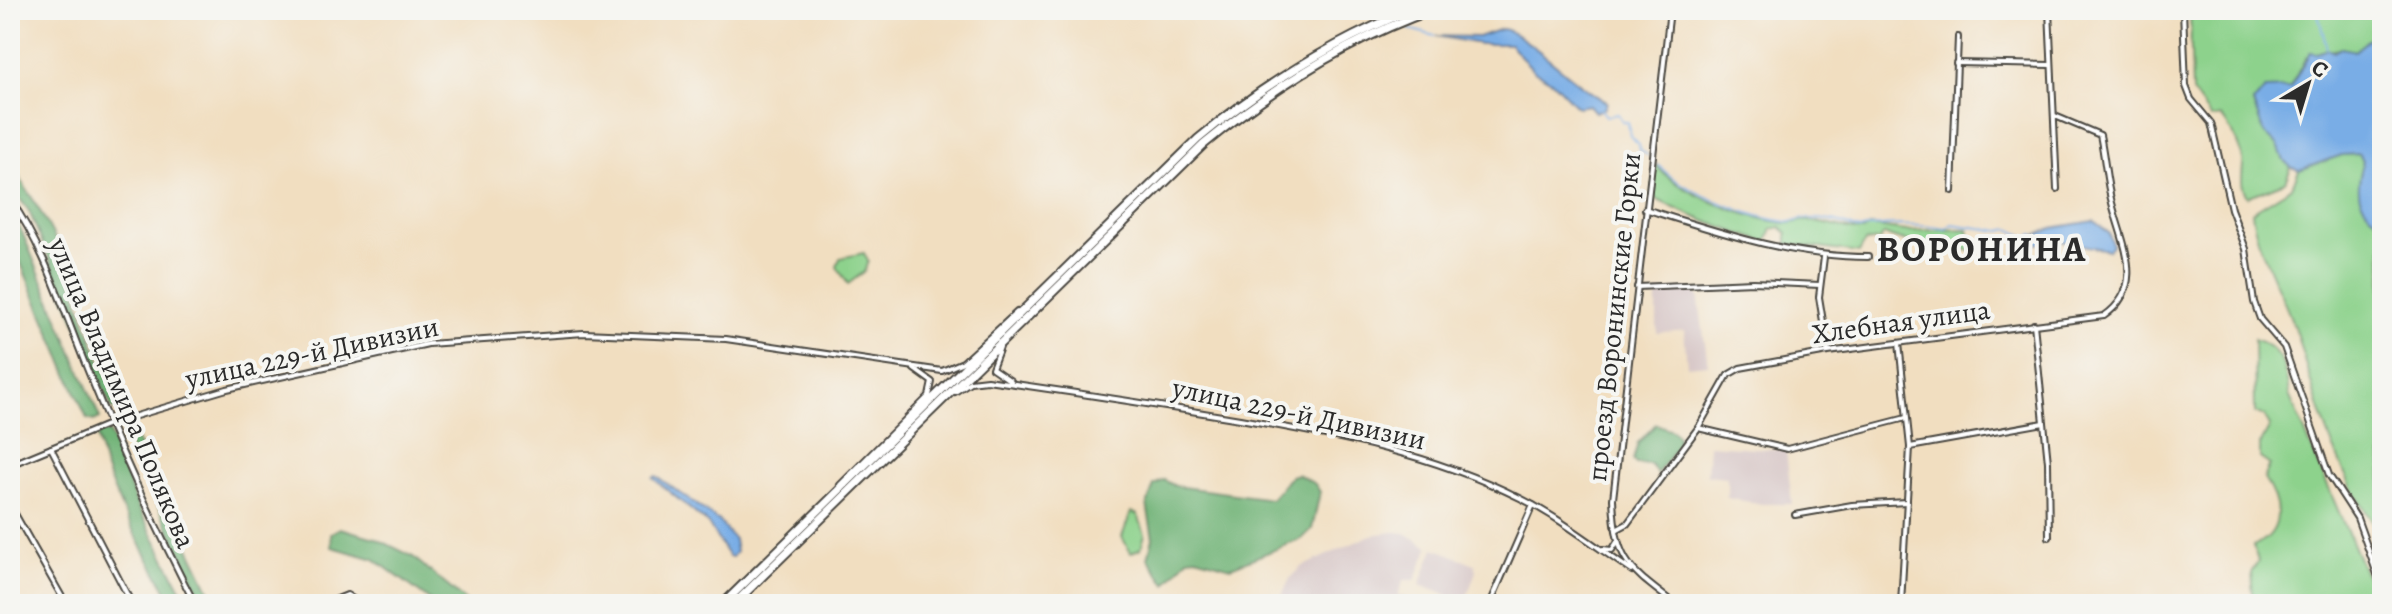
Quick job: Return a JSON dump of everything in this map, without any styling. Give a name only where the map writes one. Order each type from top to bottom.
[{"type":"highway","points":[[723,604],[1170,165],[1234,110],[1325,50],[1411,10]]},
{"type":"highway","points":[[734,604],[1203,145],[1277,88],[1351,45],[1432,10]]},
{"type":"street","name":"проезд Воронинские Горки","points":[[1670,10],[1613,499],[1621,553],[1632,571],[1675,604]]},
{"type":"street","points":[[2049,10],[2057,189]]},
{"type":"street","points":[[2183,10],[2186,86],[2191,99],[2211,123],[2231,209],[2246,249],[2254,302],[2260,319],[2284,347],[2329,475],[2357,518],[2382,588]]},
{"type":"street","points":[[1952,191],[1958,37]]},
{"type":"street","points":[[1956,63],[2051,65]]},
{"type":"street","name":"Хлебная улица","points":[[1616,530],[1627,524],[1698,428],[1732,372],[1746,366],[1828,352],[2104,316],[2119,305],[2128,286],[2130,272],[2111,200],[2100,135],[2055,116]]},
{"type":"street","name":"улица Владимира Полякова","points":[[10,199],[33,235],[109,424],[155,526],[195,604]]},
{"type":"street","points":[[1645,209],[1725,235],[1824,257],[1868,257]]},
{"type":"street","points":[[1020,385],[995,374],[992,366],[994,356],[1113,231]]},
{"type":"street","points":[[1824,257],[1819,297],[1828,352]]},
{"type":"street","points":[[1637,287],[1753,282],[1820,285]]},
{"type":"street","name":"улица 229-й Дивизии","points":[[10,465],[109,424],[227,389],[428,344],[584,333],[726,339],[942,371],[958,365],[1028,304]]},
{"type":"street","points":[[2034,324],[2044,423],[2049,537]]},
{"type":"street","points":[[1899,343],[1910,447],[1901,604]]},
{"type":"street","points":[[819,510],[929,396],[932,382],[908,367]]},
{"type":"street","name":"улица 229-й Дивизии","points":[[879,461],[970,382],[987,380],[1205,413],[1380,446],[1431,461],[1533,505],[1632,571]]},
{"type":"street","points":[[1698,428],[1787,449],[1906,418]]},
{"type":"street","points":[[1910,447],[2044,423]]},
{"type":"street","points":[[51,448],[132,604]]},
{"type":"street","points":[[1795,515],[1852,505],[1907,502]]},
{"type":"street","points":[[10,505],[66,604]]},
{"type":"street","points":[[1490,604],[1533,505]]},
{"type":"street","points":[[1597,547],[1609,551],[1618,541]]},
{"type":"street","points":[[1597,547],[1607,553],[1621,553]]},
{"type":"street","points":[[325,604],[347,595],[361,604]]},
{"type":"shaded area","points":[[1691,289],[1698,295],[1708,364],[1687,366],[1684,330],[1657,333],[1657,292]]},
{"type":"shaded area","points":[[1709,445],[1786,450],[1792,504],[1762,504],[1727,498],[1727,477],[1707,475]]},
{"type":"shaded area","points":[[1405,533],[1429,547],[1415,580],[1404,580],[1398,595],[1423,604],[1277,604],[1291,577],[1301,567],[1371,535]]},
{"type":"shaded area","points":[[1434,548],[1475,564],[1476,571],[1465,602],[1420,585]]},
{"type":"green space","points":[[2190,10],[2382,10],[2382,37],[2368,40],[2355,51],[2341,48],[2306,57],[2290,88],[2265,90],[2253,103],[2264,133],[2278,145],[2284,161],[2291,167],[2285,182],[2247,197],[2242,181],[2242,153],[2236,140],[2221,116],[2211,118],[2192,92]]},
{"type":"green space","points":[[2359,154],[2363,161],[2361,196],[2368,210],[2382,224],[2382,543],[2334,449],[2293,323],[2259,243],[2252,212],[2292,187],[2299,170],[2342,155]]},
{"type":"green space","points":[[10,163],[54,236],[101,363],[110,383],[129,409],[112,409],[29,211],[10,186]]},
{"type":"green space","points":[[1656,165],[1697,195],[1752,216],[1784,223],[1809,221],[1863,231],[1870,226],[1906,231],[1968,229],[1972,251],[1916,243],[1884,234],[1880,240],[1865,242],[1859,253],[1787,244],[1787,233],[1781,227],[1772,229],[1767,242],[1708,222],[1652,197]]},
{"type":"green space","points":[[10,212],[22,232],[100,418],[94,421],[87,419],[10,238]]},
{"type":"green space","points":[[864,253],[868,261],[864,272],[848,284],[837,267],[840,258]]},
{"type":"green space","points":[[2254,339],[2270,348],[2280,360],[2289,395],[2378,604],[2254,604],[2251,573],[2258,561],[2253,546],[2271,534],[2277,517],[2274,498],[2264,479],[2270,465],[2260,458],[2260,445],[2270,426],[2264,416],[2255,413]]},
{"type":"green space","points":[[1656,424],[1672,430],[1678,437],[1677,446],[1657,474],[1651,465],[1636,464],[1633,460],[1638,443]]},
{"type":"green space","points":[[123,425],[130,425],[216,604],[205,604],[121,429]]},
{"type":"green space","points":[[101,432],[109,432],[138,507],[189,604],[174,604],[129,523],[103,459],[97,437]]},
{"type":"green space","points":[[1297,474],[1315,484],[1320,492],[1312,529],[1302,539],[1231,567],[1196,557],[1188,558],[1166,584],[1148,558],[1153,538],[1147,505],[1154,485],[1164,480],[1175,486],[1271,499],[1291,476]]},
{"type":"green space","points":[[1131,512],[1138,515],[1145,534],[1141,548],[1131,553],[1122,537]]},
{"type":"green space","points":[[340,528],[375,538],[412,556],[469,604],[435,604],[374,559],[332,547],[331,533]]},
{"type":"water","points":[[1501,29],[1522,39],[1607,102],[1605,108],[1595,112],[1589,105],[1577,107],[1553,82],[1534,71],[1510,44],[1480,44],[1436,36],[1478,37]]},
{"type":"water","points":[[2382,37],[2382,224],[2360,197],[2363,161],[2359,154],[2342,155],[2299,170],[2291,167],[2284,161],[2278,145],[2264,133],[2253,103],[2265,89],[2290,88],[2310,52],[2327,49],[2334,52],[2341,48],[2355,51],[2368,40]]},
{"type":"water","points":[[2094,221],[2109,233],[2112,245],[2108,250],[2061,241],[2036,244],[2033,237],[2052,228]]},
{"type":"water","points":[[656,476],[719,521],[734,540],[736,552],[732,557],[729,557],[708,524],[653,478]]},
{"type":"waterway","points":[[1370,10],[1374,13]]},
{"type":"waterway","points":[[2317,10],[2327,49]]},
{"type":"waterway","points":[[1409,29],[1435,36]]},
{"type":"waterway","points":[[1600,108],[1606,116],[1618,114],[1623,122],[1628,122],[1630,136],[1639,144],[1640,151],[1647,155]]},
{"type":"waterway","points":[[1659,165],[1683,184],[1718,202],[1774,220],[1820,219],[1860,230],[1903,225],[1946,229],[1952,224],[2001,231],[2010,229],[2027,237],[2034,234]]},
{"type":"district","name":"ВОРОНИНА","points":[[1982,248]]}]
